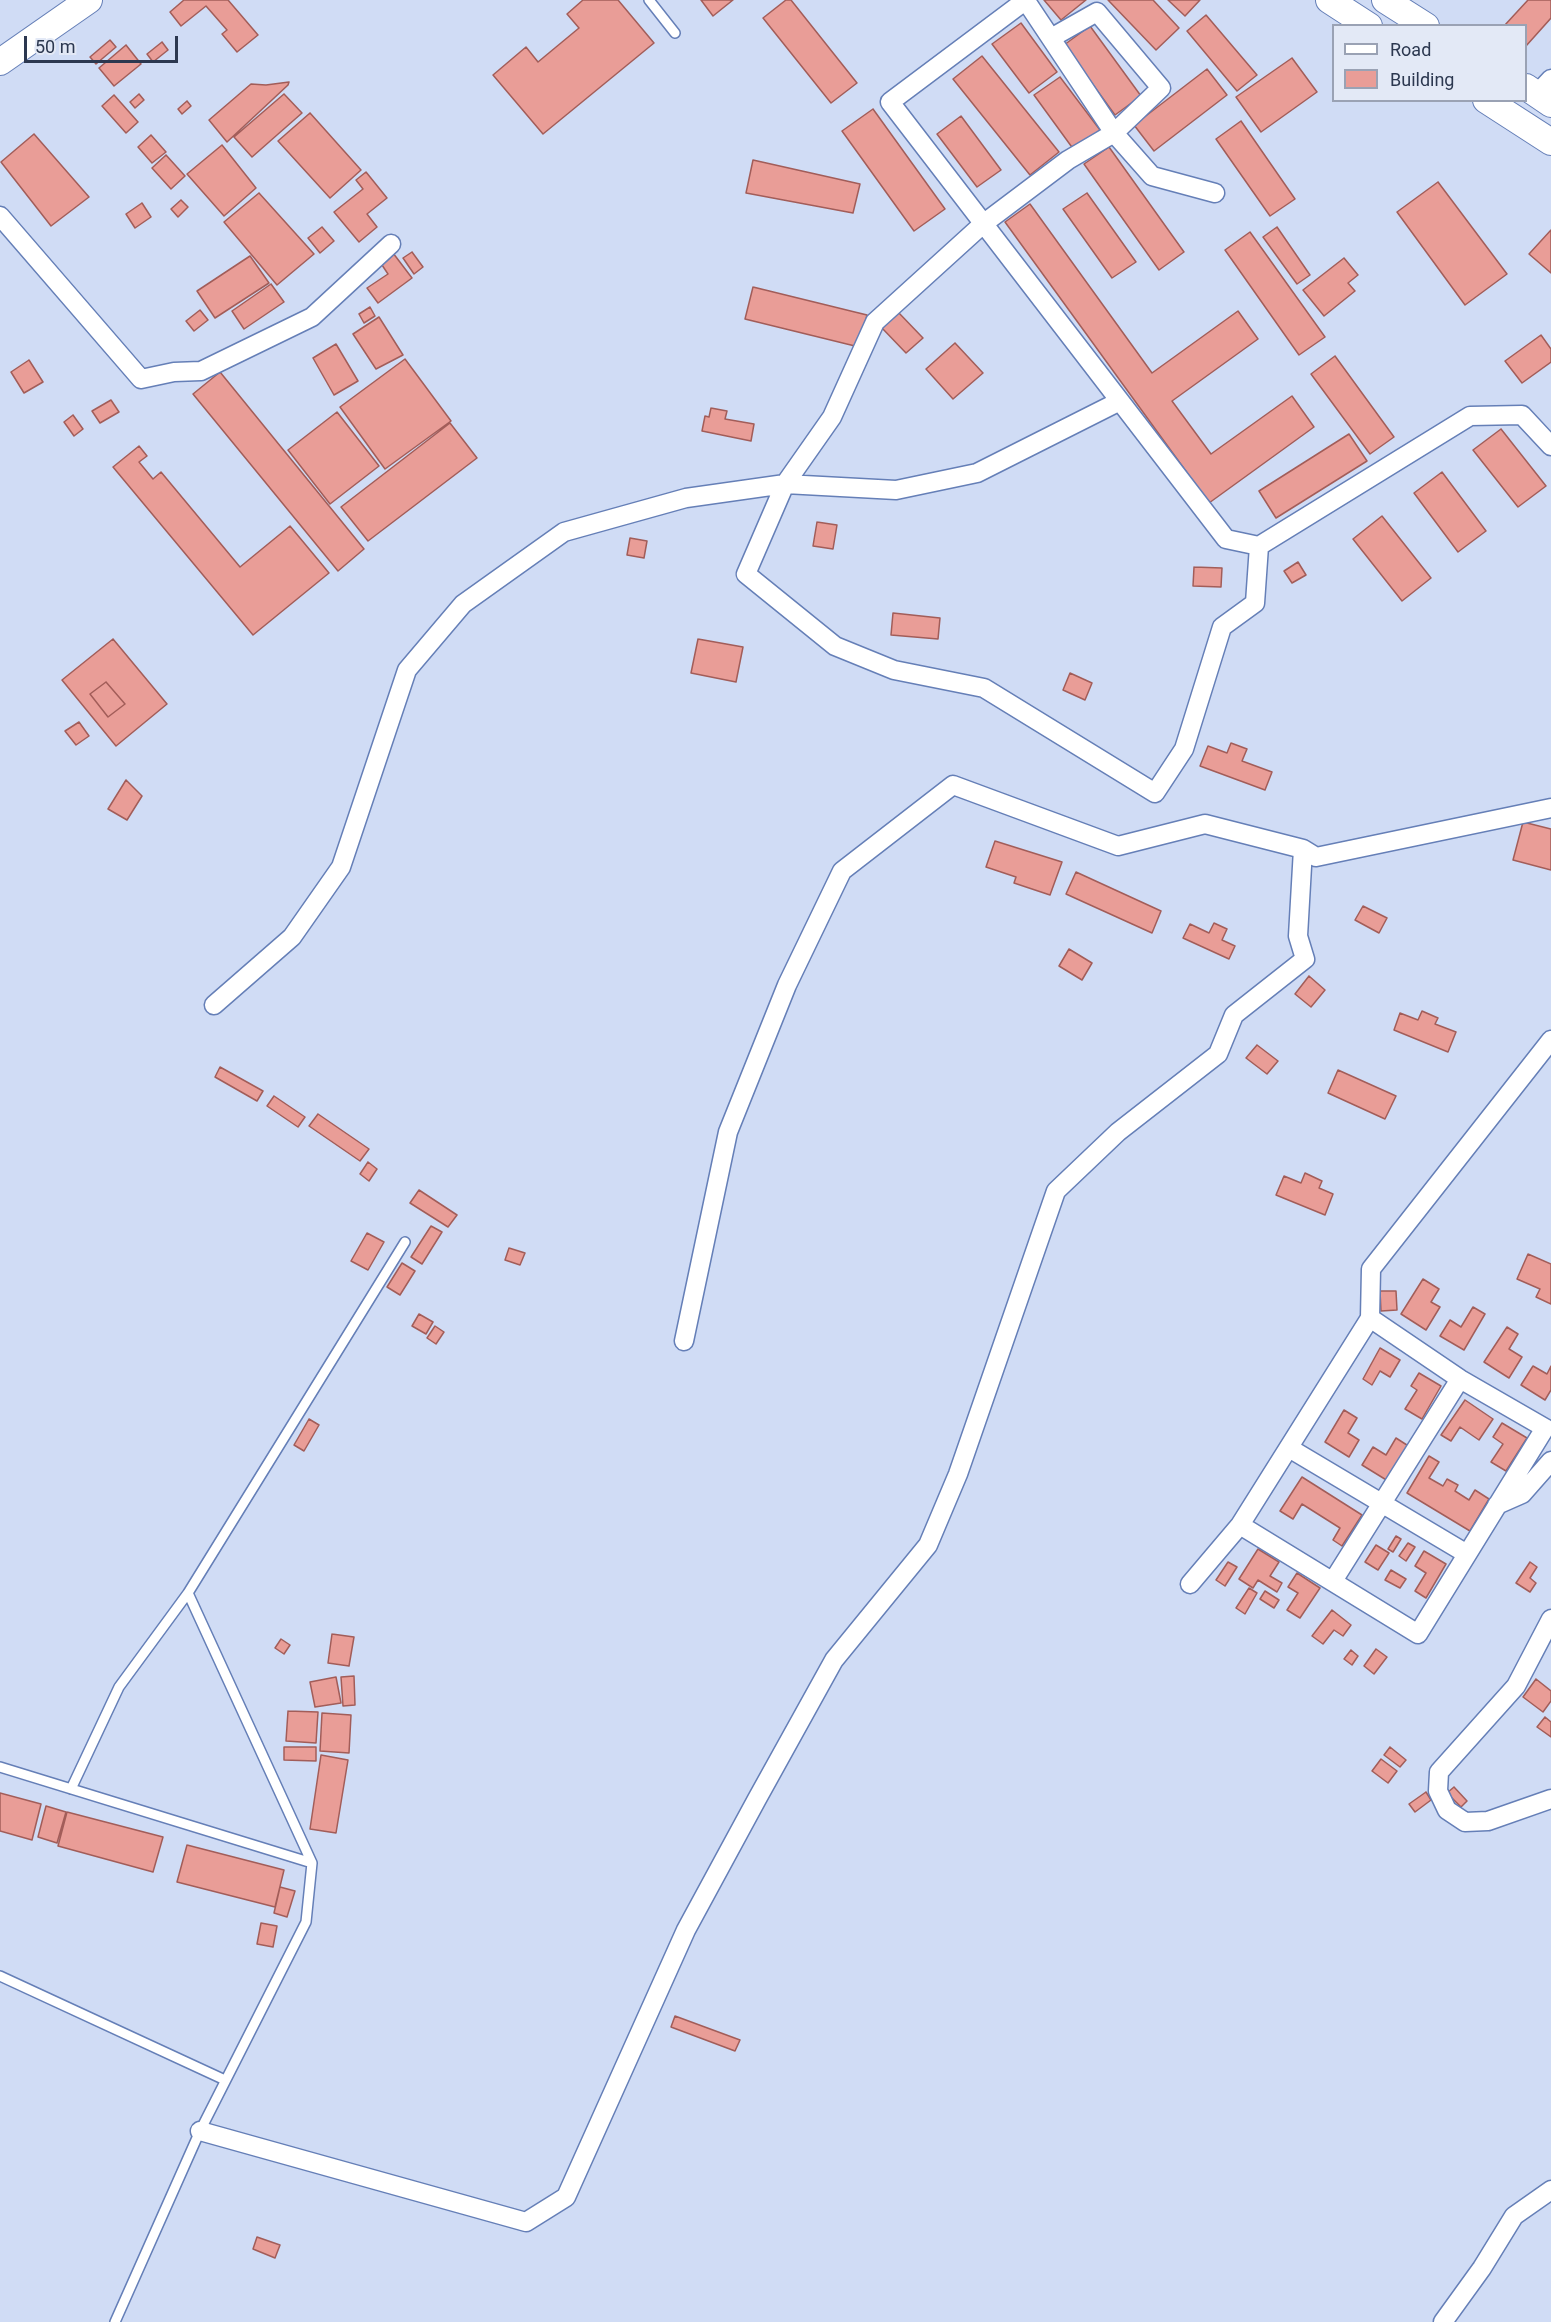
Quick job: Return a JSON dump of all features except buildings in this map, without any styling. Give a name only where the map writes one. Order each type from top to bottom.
[{"type":"main road","points":[[0,62],[89,0]]},
{"type":"main road","points":[[1329,0],[1366,24]]},
{"type":"main road","points":[[1385,0],[1423,24]]},
{"type":"main road","points":[[1489,102],[1551,142]]},
{"type":"street","points":[[1215,193],[1152,176],[1114,133],[1026,0],[890,102],[1226,539],[1259,546],[1470,416],[1522,415],[1551,446]]},
{"type":"street","points":[[1050,38],[1097,12],[1161,88],[1114,133],[1068,160],[983,224],[874,322],[832,417],[785,484],[746,574],[835,646],[894,670],[984,688],[1155,792],[1184,749],[1222,627],[1255,603],[1259,546]]},
{"type":"street","points":[[0,216],[141,379],[174,372],[201,371],[312,317],[391,244]]},
{"type":"street","points":[[214,1005],[292,937],[340,867],[407,670],[463,604],[564,532],[686,498],[785,484],[896,490],[977,473],[1120,401]]},
{"type":"street","points":[[684,1341],[728,1132],[787,985],[842,871],[953,785],[1118,846],[1205,824],[1303,849],[1316,857],[1551,808]]},
{"type":"street","points":[[200,2131],[526,2222],[566,2197],[686,1930],[834,1660],[928,1545],[958,1474],[1056,1191],[1118,1132],[1218,1054],[1234,1014],[1305,959],[1298,936],[1303,849]]},
{"type":"street","points":[[1190,1584],[1240,1525],[1370,1318],[1371,1269],[1551,1040]]},
{"type":"street","points":[[1240,1525],[1418,1634],[1545,1428],[1460,1379],[1370,1318]]},
{"type":"street","points":[[1333,1581],[1383,1505],[1460,1379]]},
{"type":"street","points":[[1289,1448],[1467,1554]]},
{"type":"street","points":[[1497,1505],[1522,1494],[1551,1461]]},
{"type":"street","points":[[1551,1620],[1516,1686],[1439,1772],[1438,1791],[1447,1810],[1465,1822],[1488,1821],[1551,1799]]},
{"type":"street","points":[[1443,2322],[1482,2268],[1514,2216],[1551,2190]]},
{"type":"lane","points":[[649,0],[675,33]]},
{"type":"lane","points":[[71,1789],[119,1687],[188,1593],[405,1242]]},
{"type":"lane","points":[[115,2322],[200,2131],[306,1922],[312,1863],[188,1593]]},
{"type":"lane","points":[[0,1767],[312,1863]]},
{"type":"lane","points":[[0,1976],[225,2080]]}]
